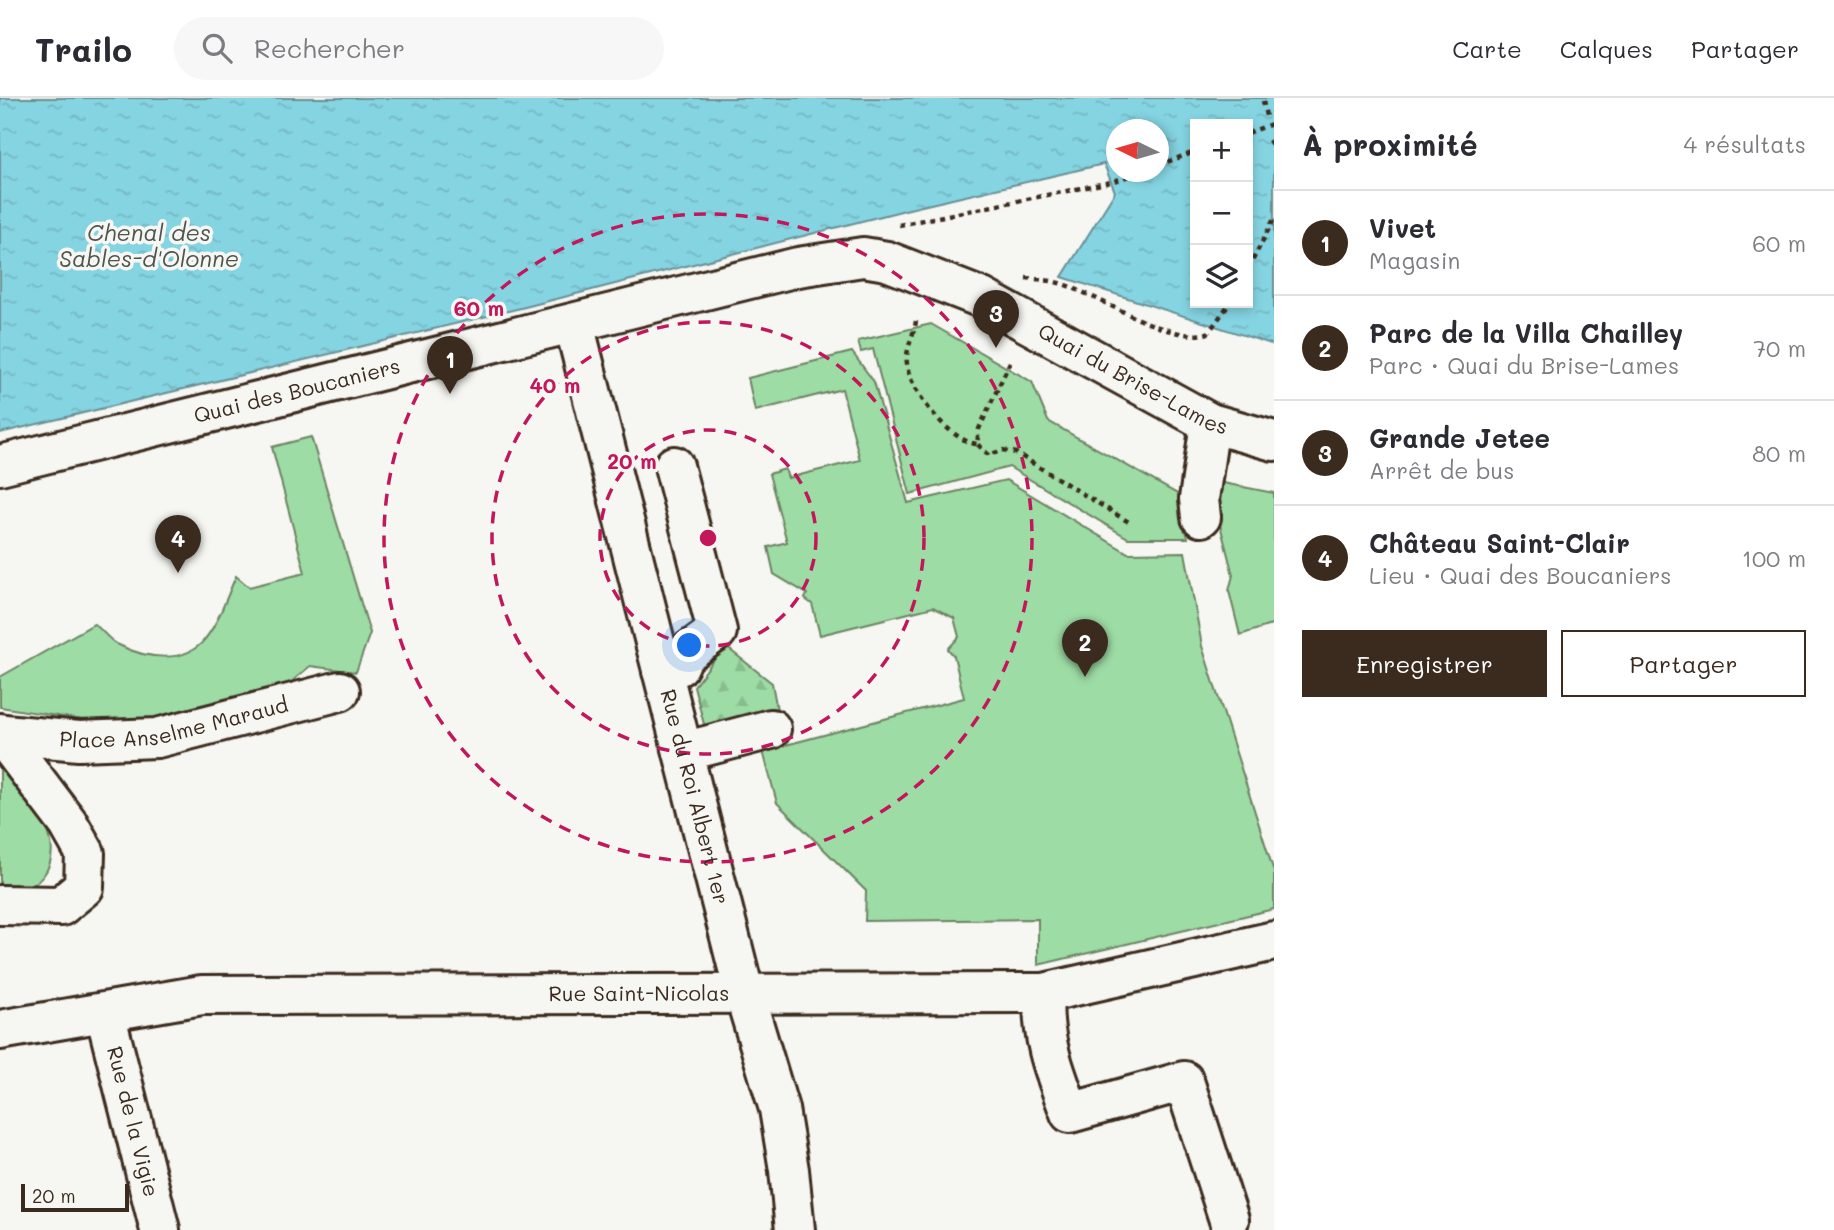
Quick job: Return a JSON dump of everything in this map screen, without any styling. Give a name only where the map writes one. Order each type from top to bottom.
[{"type":"street","name":"Quai du Brise-Lames","points":[[798,267],[863,257],[896,264],[982,298],[1210,423],[1274,442]]},
{"type":"street","name":"Quai des Boucaniers","points":[[0,465],[798,267]]},
{"type":"street","name":"Rue du Roi Albert 1er","points":[[574,324],[745,996],[779,1109],[795,1230]]},
{"type":"street","points":[[1201,517],[1199,499],[1210,423]]},
{"type":"street","points":[[663,671],[679,666],[684,655],[717,631],[674,466]]},
{"type":"street","name":"Place Anselme Maraud","points":[[2,734],[79,741],[157,738],[340,691]]},
{"type":"street","points":[[683,752],[771,729]]},
{"type":"street","name":"Place Anselme Maraud","points":[[0,905],[61,906],[84,887],[85,853],[68,823],[2,734]]},
{"type":"street","name":"Rue Saint-Nicolas","points":[[0,1030],[202,995],[745,996],[1044,993],[1274,941]]},
{"type":"street","points":[[1044,993],[1043,1020],[1050,1062],[1070,1113],[1184,1082],[1229,1220]]},
{"type":"street","name":"Rue de la Vigie","points":[[104,1013],[160,1230]]},
{"type":"path","points":[[1263,101],[1266,116]]},
{"type":"path","points":[[1253,131],[1274,123]]},
{"type":"path","points":[[1269,140],[1274,148]]},
{"type":"path","points":[[1169,161],[1190,154]]},
{"type":"path","points":[[889,228],[1111,182]]},
{"type":"path","points":[[1253,259],[1274,219]]},
{"type":"path","points":[[1015,276],[1059,282],[1167,328],[1189,334],[1208,332],[1226,308]]},
{"type":"path","points":[[916,321],[906,366],[912,382],[933,414],[946,427],[967,443],[977,444],[989,455],[1003,450],[1016,453],[1132,524]]},
{"type":"path","points":[[977,444],[979,429],[1010,362]]},
{"type":"green space","points":[[931,324],[1032,382],[1048,421],[1179,495],[1188,538],[1128,538],[1009,467],[910,494],[873,349],[861,352],[858,341]]},
{"type":"green space","points":[[852,352],[874,382],[908,503],[1006,480],[1128,553],[1185,552],[1202,646],[1274,872],[1274,909],[1038,965],[1038,919],[865,921],[866,891],[777,803],[763,751],[964,698],[954,656],[948,649],[959,637],[954,618],[933,607],[820,635],[812,604],[805,599],[807,594],[774,574],[768,547],[787,542],[769,474],[785,469],[788,478],[860,460],[842,389],[755,411],[748,378]]},
{"type":"green space","points":[[311,437],[370,633],[356,672],[310,666],[282,690],[127,727],[0,707],[0,677],[94,624],[112,641],[129,650],[152,656],[176,656],[187,653],[205,639],[219,617],[236,576],[249,587],[305,573],[272,447]]},
{"type":"green space","points":[[1223,483],[1274,493],[1274,624],[1240,635],[1229,591],[1233,575],[1217,513]]},
{"type":"green space","points":[[725,646],[772,683],[778,715],[706,732],[694,686]]},
{"type":"green space","points":[[0,765],[41,816],[52,846],[50,861],[43,876],[21,893],[0,890]]},
{"type":"water","name":"Chenal des Sables-d'Olonne","points":[[0,98],[1274,98],[1274,345],[1062,277],[1115,192],[1111,182],[1169,182],[1169,119],[1106,119],[1106,169],[1104,164],[909,209],[525,307],[0,433]]},
{"type":"place","name":"Grande Jetee","points":[[996,348]]},
{"type":"place","name":"Vivet","points":[[450,394]]},
{"type":"place","name":"Château Saint-Clair","points":[[178,573]]},
{"type":"place","name":"Parc de la Villa Chailley","points":[[1085,677]]}]
